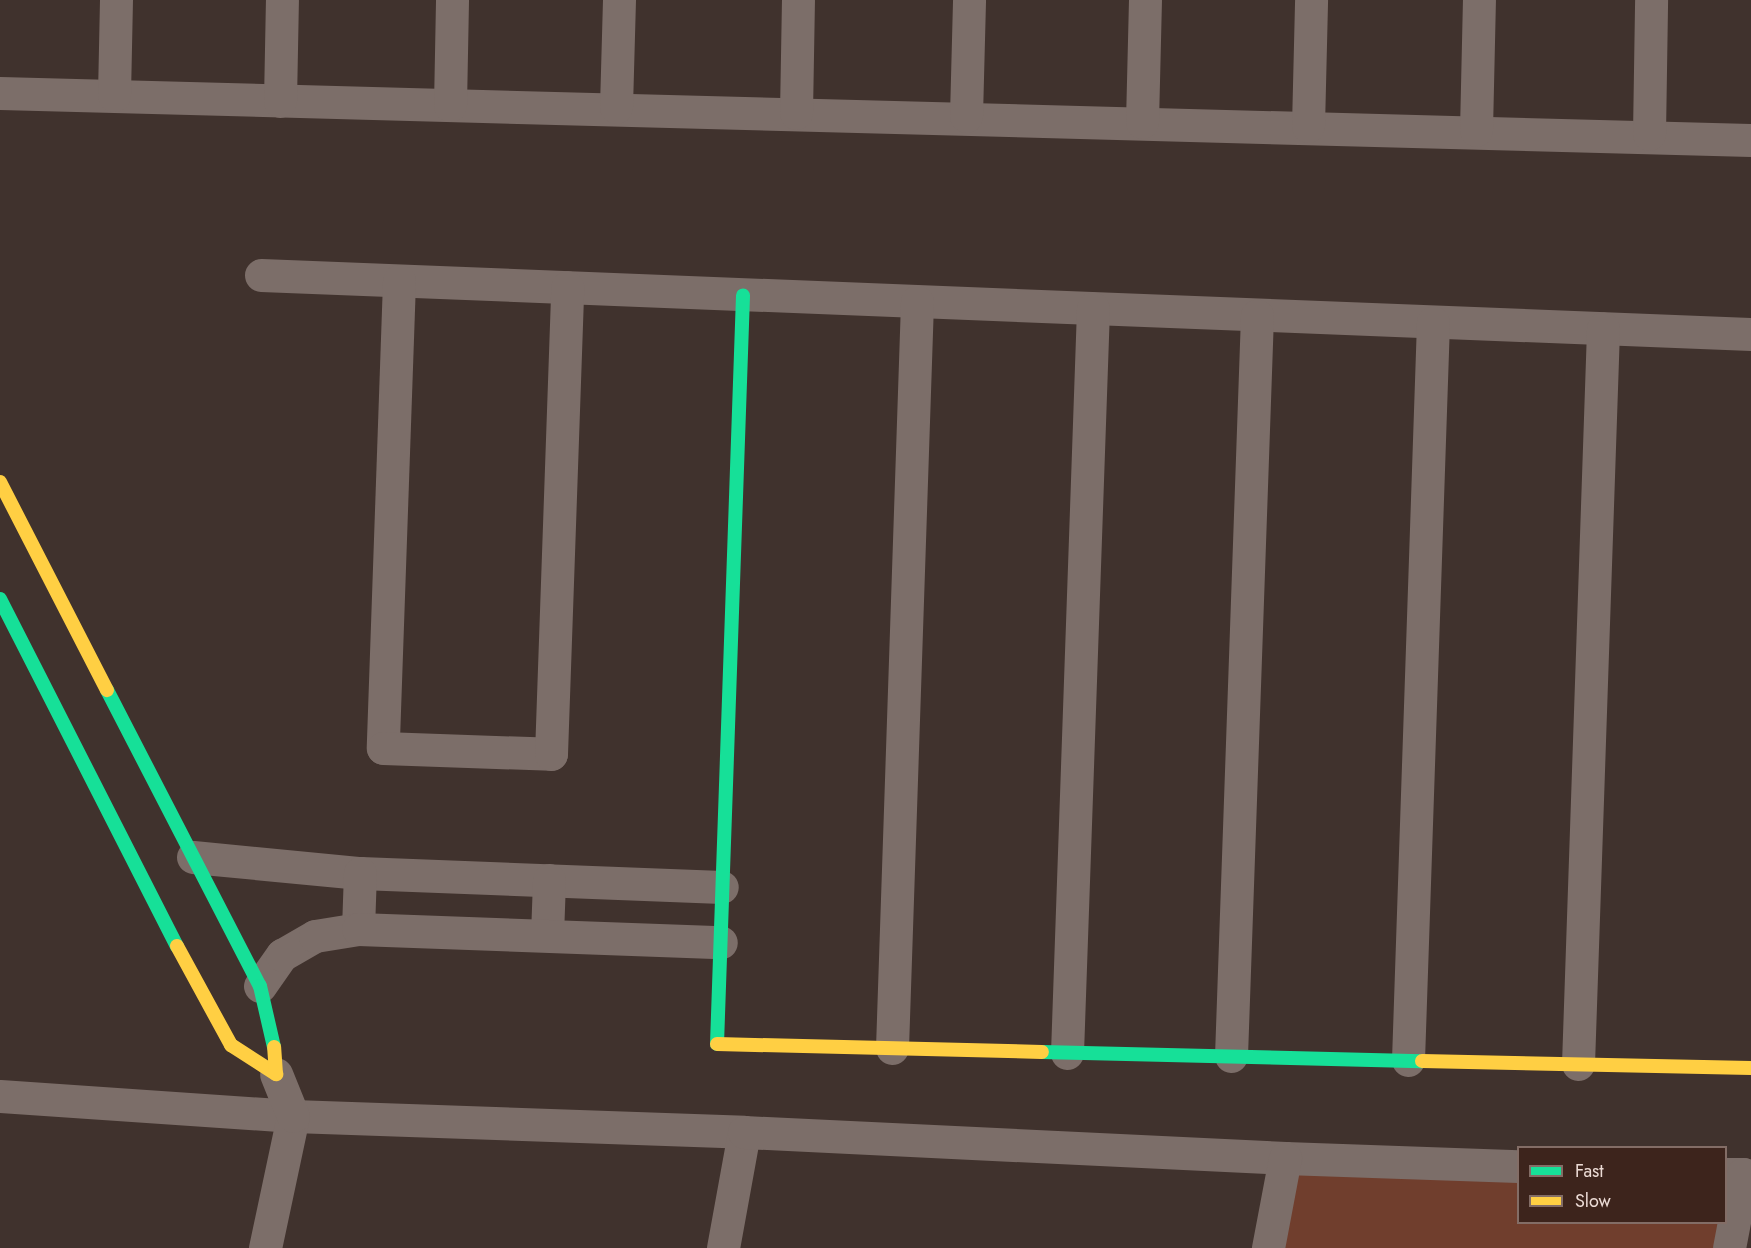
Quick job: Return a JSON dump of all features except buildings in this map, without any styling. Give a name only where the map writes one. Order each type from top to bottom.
[{"type":"street","points":[[114,95],[116,0]]},
{"type":"street","points":[[280,101],[282,0]]},
{"type":"street","points":[[450,105],[452,0]]},
{"type":"street","points":[[616,107],[618,0]]},
{"type":"street","points":[[796,113],[798,0]]},
{"type":"street","points":[[966,116],[969,0]]},
{"type":"street","points":[[1142,122],[1144,0]]},
{"type":"street","points":[[1308,126],[1311,0]]},
{"type":"street","points":[[1476,130],[1479,0]]},
{"type":"street","points":[[1648,134],[1651,0]]},
{"type":"street","points":[[0,93],[1648,134],[1751,140]]},
{"type":"street","points":[[261,275],[1751,334]]},
{"type":"street","points":[[399,281],[383,748],[551,754],[567,287]]},
{"type":"street","points":[[743,295],[717,1045],[1751,1068],[1751,1064]]},
{"type":"street","points":[[892,1048],[917,302]]},
{"type":"street","points":[[1067,1053],[1093,308]]},
{"type":"street","points":[[1231,1056],[1257,315]]},
{"type":"street","points":[[1408,1060],[1433,321]]},
{"type":"street","points":[[1578,1064],[1603,328]]},
{"type":"street","points":[[0,482],[260,986],[274,1039],[276,1074],[293,1116],[265,1248]]},
{"type":"street","points":[[0,599],[216,1022],[231,1045],[276,1074]]},
{"type":"street","points":[[193,856],[360,873],[722,887]]},
{"type":"street","points":[[358,929],[360,873]]},
{"type":"street","points":[[409,927],[410,875]]},
{"type":"street","points":[[547,935],[549,880]]},
{"type":"street","points":[[260,986],[282,955],[315,936],[358,929],[409,927],[721,942]]},
{"type":"street","points":[[0,1096],[293,1116],[744,1132],[1286,1158],[1517,1166]]},
{"type":"street","points":[[723,1248],[744,1132]]},
{"type":"street","points":[[1268,1248],[1286,1158]]},
{"type":"street","points":[[1729,1248],[1740,1174]]},
{"type":"shaded area","points":[[1285,1158],[1517,1166],[1517,1224],[1726,1224],[1729,1248],[1268,1248]]},
{"type":"traffic: fast","points":[[717,1044],[743,295]]},
{"type":"traffic: fast","points":[[0,599],[177,946]]},
{"type":"traffic: fast","points":[[107,690],[260,986],[274,1047]]},
{"type":"traffic: fast","points":[[1042,1052],[1422,1061]]},
{"type":"traffic: slow","points":[[0,482],[107,690]]},
{"type":"traffic: slow","points":[[177,946],[231,1045],[276,1074],[274,1047]]},
{"type":"traffic: slow","points":[[717,1044],[1042,1052]]},
{"type":"traffic: slow","points":[[1422,1061],[1751,1068]]}]
